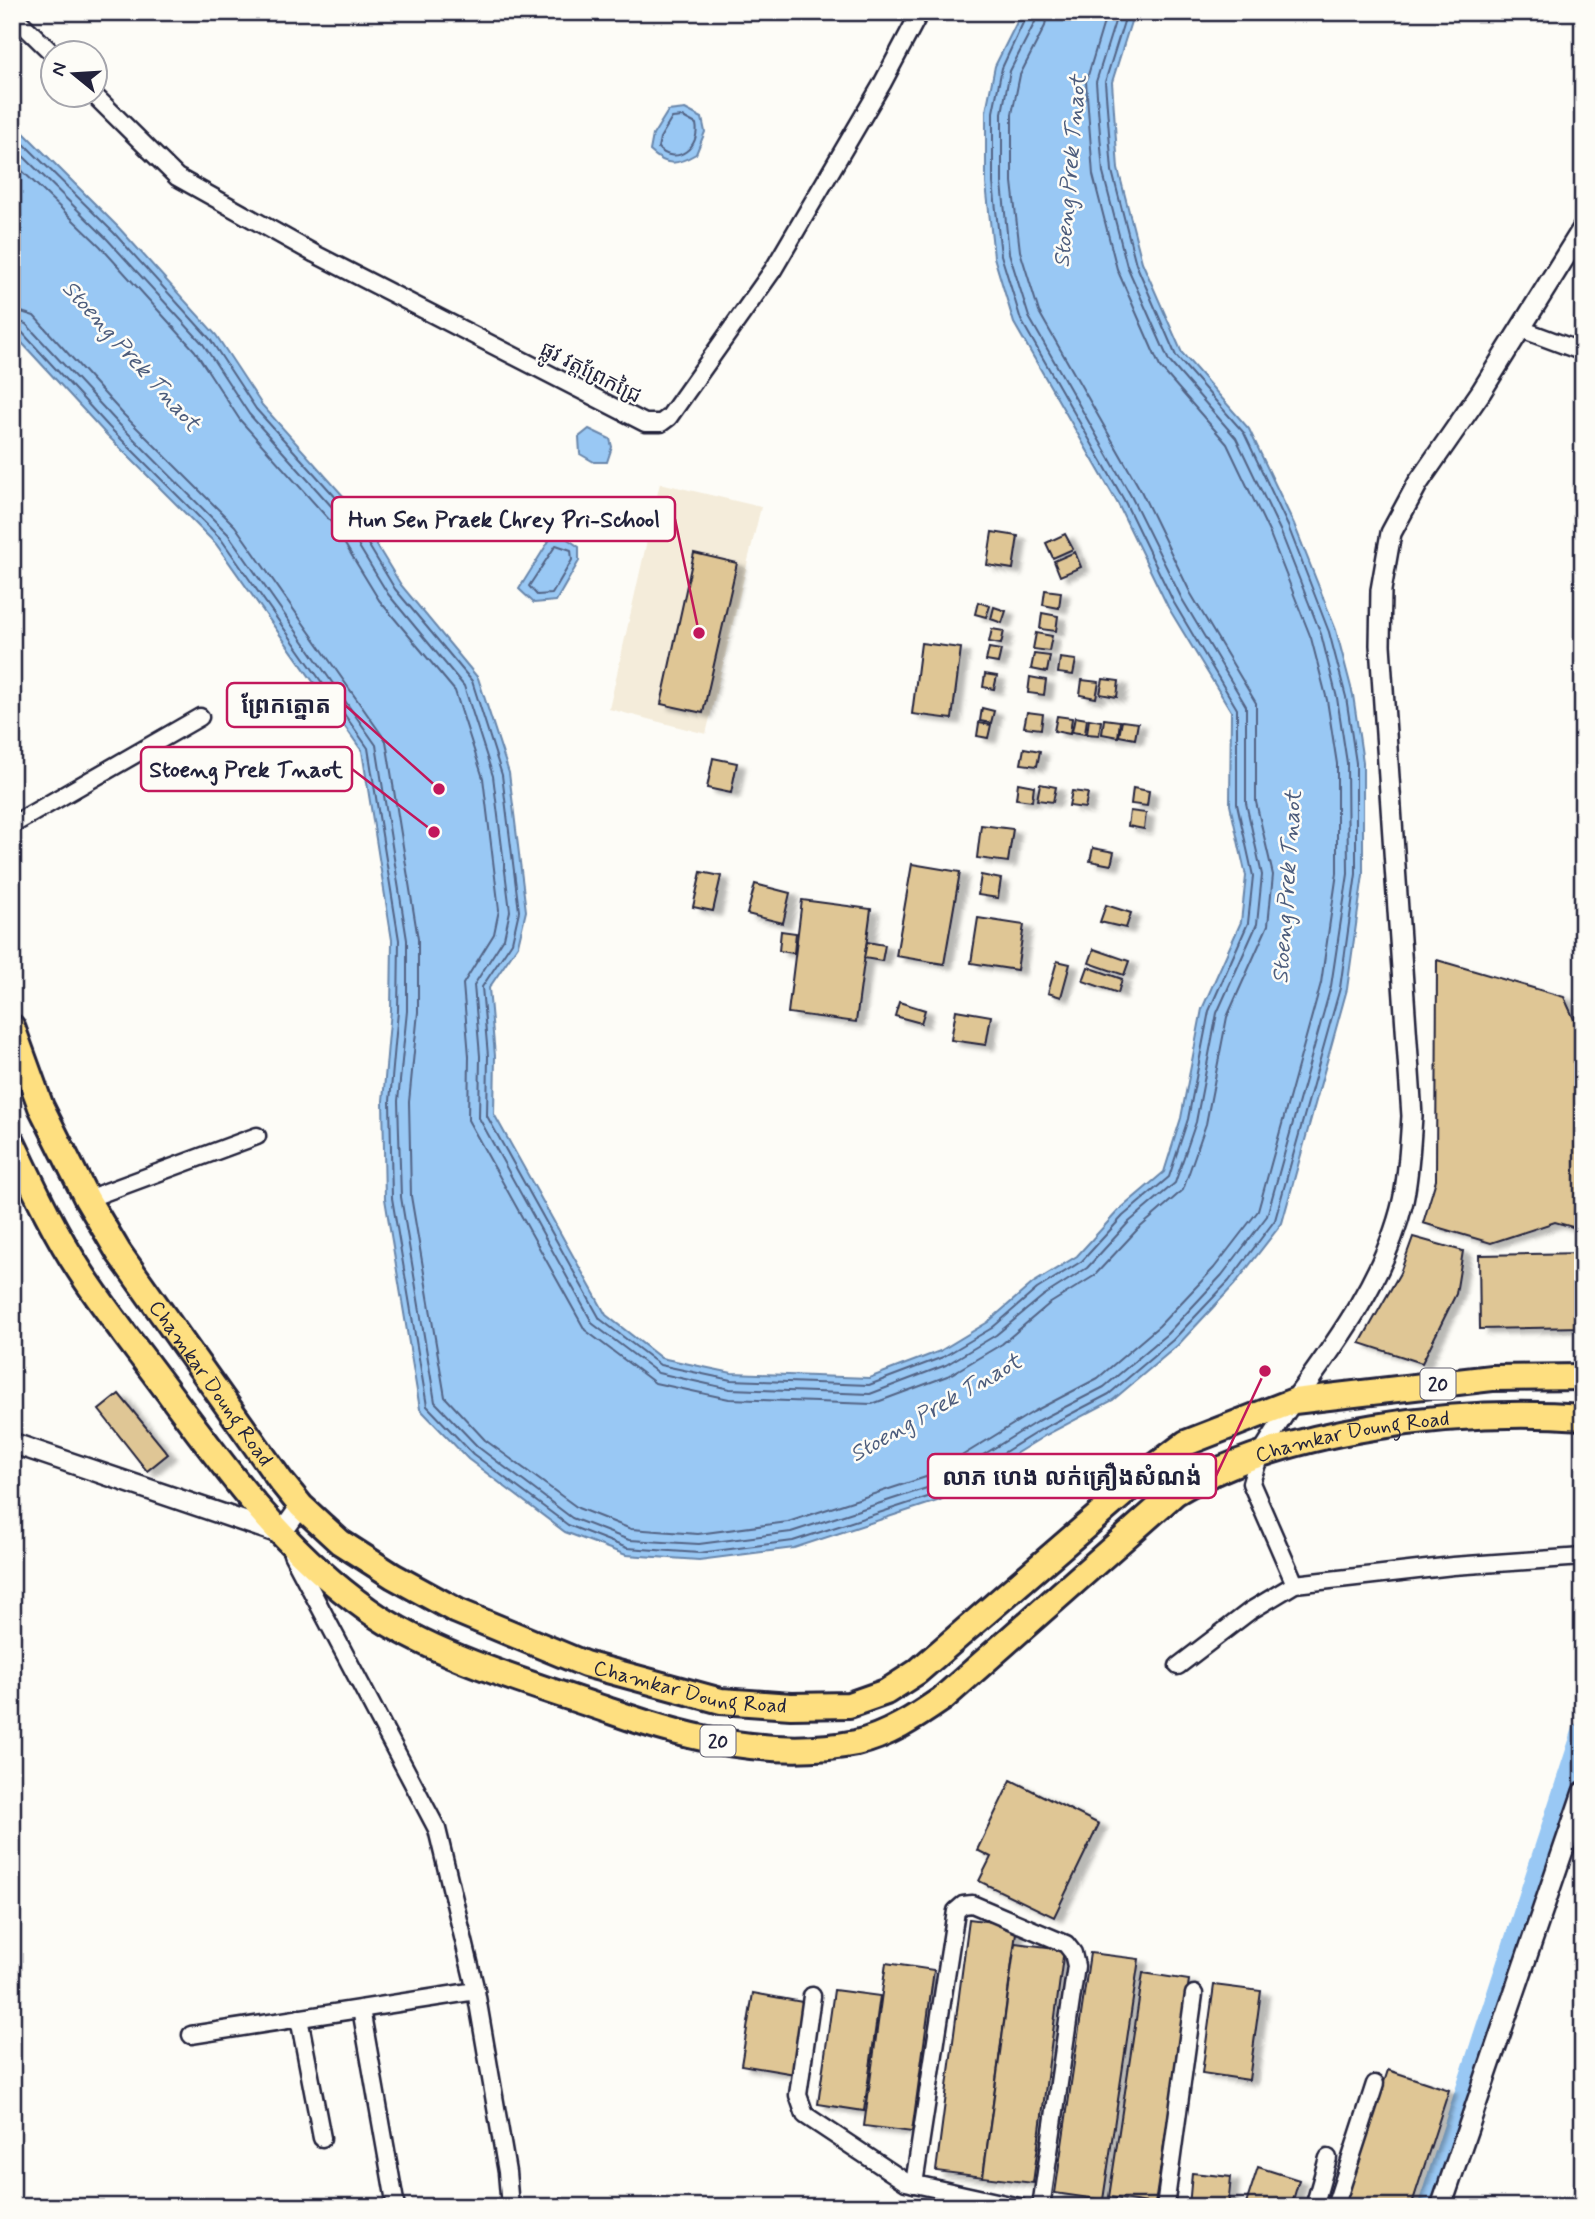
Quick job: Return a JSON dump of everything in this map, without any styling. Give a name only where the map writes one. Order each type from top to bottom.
[{"type":"main road","name":"Chamkar Doung Road","points":[[12,1027],[41,1107],[87,1199],[119,1253],[301,1506],[340,1542],[457,1611],[585,1664],[721,1701],[792,1706],[849,1706],[886,1692],[917,1672],[1153,1468],[1186,1443],[1294,1401],[1492,1378],[1583,1377]]},
{"type":"main road","name":"Chamkar Doung Road","points":[[12,1142],[40,1200],[80,1271],[242,1492],[317,1570],[369,1611],[437,1648],[653,1727],[710,1741],[789,1749],[857,1742],[908,1723],[942,1699],[1175,1493],[1207,1474],[1260,1454],[1371,1428],[1490,1416],[1583,1417]]},
{"type":"main road","points":[[572,1698],[585,1664]]},
{"type":"street","name":"ផ្លូវ វត្តព្រែកជ្រៃ","points":[[107,108],[177,177],[315,254],[645,423],[655,424],[669,417],[773,270],[882,83],[920,12]]},
{"type":"street","points":[[12,14],[38,39]]},
{"type":"street","points":[[1295,1584],[1251,1483],[1260,1454],[1335,1345],[1372,1280],[1389,1244],[1403,1202],[1409,1165],[1412,1116],[1380,645],[1381,590],[1391,533],[1418,483],[1521,329],[1583,228]]},
{"type":"street","points":[[1521,329],[1583,352]]},
{"type":"street","points":[[12,825],[200,717]]},
{"type":"street","points":[[87,1199],[257,1136]]},
{"type":"street","points":[[12,1443],[281,1534],[437,1829],[476,1991],[507,2172],[510,2207]]},
{"type":"street","points":[[281,1534],[301,1506]]},
{"type":"street","points":[[1178,1666],[1250,1611],[1295,1584],[1453,1566],[1583,1557]]},
{"type":"street","points":[[1441,2207],[1583,1792]]},
{"type":"street","points":[[914,2184],[956,1911],[963,1905],[972,1904],[1066,1944],[1073,1953],[1076,1966],[1041,2207]]},
{"type":"street","points":[[191,2035],[476,1991]]},
{"type":"street","points":[[1165,2207],[1194,1994]]},
{"type":"street","points":[[813,1996],[798,2095],[805,2115],[906,2182],[1019,2207]]},
{"type":"street","points":[[360,2009],[396,2207]]},
{"type":"street","points":[[299,2018],[322,2138]]},
{"type":"street","points":[[1335,2207],[1375,2084]]},
{"type":"street","points":[[1314,2207],[1328,2158]]},
{"type":"shaded area","points":[[660,483],[761,507],[706,734],[609,709]]},
{"type":"water","points":[[1022,12],[1134,12],[1112,82],[1118,169],[1142,262],[1182,353],[1249,429],[1294,524],[1336,630],[1353,695],[1363,762],[1363,875],[1347,989],[1282,1223],[1234,1285],[1178,1345],[1113,1400],[1046,1435],[940,1500],[794,1548],[699,1560],[626,1555],[565,1532],[468,1459],[420,1409],[385,1199],[383,1101],[391,1010],[392,940],[362,751],[216,544],[104,432],[12,332],[12,121],[119,228],[216,335],[262,405],[354,508],[401,585],[478,678],[509,773],[526,911],[518,945],[489,988],[495,1056],[494,1114],[606,1315],[661,1358],[732,1373],[869,1378],[940,1351],[988,1322],[1033,1283],[1077,1256],[1118,1211],[1164,1172],[1181,1118],[1202,1009],[1241,922],[1246,876],[1230,805],[1231,711],[1168,607],[1118,504],[1014,323],[994,257],[986,184],[986,111],[995,66]]},
{"type":"water","points":[[685,109],[702,118],[705,132],[696,154],[678,162],[667,162],[650,151],[653,135],[668,111]]},
{"type":"water","points":[[589,429],[610,439],[612,447],[607,462],[594,462],[580,454],[579,437]]},
{"type":"water","points":[[552,536],[566,538],[579,547],[579,561],[556,601],[534,603],[519,589]]},
{"type":"building","points":[[992,532],[1018,536],[1013,569],[987,565]]},
{"type":"building","points":[[1065,534],[1073,549],[1053,558],[1046,543]]},
{"type":"building","points":[[1075,552],[1081,567],[1060,576],[1054,561]]},
{"type":"building","points":[[694,553],[737,563],[703,713],[661,704]]},
{"type":"building","points":[[1045,590],[1061,592],[1059,608],[1043,605]]},
{"type":"building","points":[[978,602],[990,606],[986,617],[975,614]]},
{"type":"building","points":[[994,607],[1006,611],[1002,623],[991,619]]},
{"type":"building","points":[[1042,613],[1058,616],[1056,631],[1040,629]]},
{"type":"building","points":[[992,629],[1004,631],[1001,644],[989,642]]},
{"type":"building","points":[[1036,633],[1052,636],[1049,651],[1033,649]]},
{"type":"building","points":[[921,643],[961,648],[952,719],[912,714]]},
{"type":"building","points":[[989,648],[1001,650],[998,663],[986,661]]},
{"type":"building","points":[[1034,654],[1050,656],[1047,672],[1031,669]]},
{"type":"building","points":[[1060,658],[1076,660],[1073,675],[1058,673]]},
{"type":"building","points":[[985,674],[997,676],[994,689],[983,687]]},
{"type":"building","points":[[1030,677],[1046,680],[1044,695],[1028,693]]},
{"type":"building","points":[[1103,679],[1119,681],[1117,697],[1100,694]]},
{"type":"building","points":[[1082,680],[1099,682],[1096,698],[1080,695]]},
{"type":"building","points":[[982,708],[994,711],[991,723],[980,721]]},
{"type":"building","points":[[1027,712],[1043,714],[1041,729],[1024,727]]},
{"type":"building","points":[[1057,716],[1072,718],[1070,734],[1054,731]]},
{"type":"building","points":[[1075,717],[1087,719],[1085,734],[1072,732]]},
{"type":"building","points":[[1089,719],[1101,721],[1099,735],[1087,734]]},
{"type":"building","points":[[1104,719],[1120,721],[1118,737],[1102,734]]},
{"type":"building","points":[[1122,721],[1138,723],[1135,739],[1119,736]]},
{"type":"building","points":[[979,723],[991,725],[988,738],[977,736]]},
{"type":"building","points":[[1024,748],[1040,751],[1037,766],[1021,764]]},
{"type":"building","points":[[713,758],[737,763],[731,793],[707,788]]},
{"type":"building","points":[[1018,783],[1034,786],[1032,801],[1016,799]]},
{"type":"building","points":[[1040,784],[1056,787],[1053,802],[1037,800]]},
{"type":"building","points":[[1133,788],[1149,791],[1147,806],[1131,804]]},
{"type":"building","points":[[1072,791],[1088,793],[1085,808],[1069,806]]},
{"type":"building","points":[[1130,811],[1146,813],[1144,829],[1128,826]]},
{"type":"building","points":[[981,825],[1013,829],[1008,862],[977,858]]},
{"type":"building","points":[[1093,848],[1114,852],[1111,865],[1090,861]]},
{"type":"building","points":[[912,864],[960,872],[944,964],[896,956]]},
{"type":"building","points":[[701,872],[721,876],[713,911],[693,907]]},
{"type":"building","points":[[981,875],[1001,879],[998,898],[978,895]]},
{"type":"building","points":[[755,884],[790,893],[783,923],[747,914]]},
{"type":"building","points":[[802,900],[871,909],[856,1022],[788,1013]]},
{"type":"building","points":[[1106,905],[1131,913],[1126,928],[1100,922]]},
{"type":"building","points":[[978,918],[1024,925],[1017,970],[971,963]]},
{"type":"building","points":[[781,931],[796,933],[794,953],[779,951]]},
{"type":"building","points":[[867,942],[885,945],[882,961],[864,958]]},
{"type":"building","points":[[1094,949],[1129,961],[1124,975],[1089,963]]},
{"type":"building","points":[[1437,960],[1564,997],[1578,1028],[1583,1029],[1583,1230],[1555,1222],[1491,1243],[1423,1223],[1436,1180]]},
{"type":"building","points":[[1057,961],[1070,964],[1061,997],[1048,993]]},
{"type":"building","points":[[1088,967],[1122,979],[1118,993],[1083,981]]},
{"type":"building","points":[[899,1002],[925,1010],[921,1023],[895,1016]]},
{"type":"building","points":[[956,1010],[991,1016],[986,1045],[951,1040]]},
{"type":"building","points":[[1413,1237],[1463,1251],[1456,1294],[1422,1363],[1360,1343],[1400,1273]]},
{"type":"building","points":[[1583,1253],[1583,1327],[1480,1329],[1479,1255]]},
{"type":"building","points":[[119,1394],[168,1454],[147,1471],[99,1410]]},
{"type":"building","points":[[1011,1780],[1099,1824],[1054,1917],[979,1881],[991,1857],[977,1850]]},
{"type":"building","points":[[969,1919],[1017,1925],[983,2177],[936,2171]]},
{"type":"building","points":[[1015,1943],[1064,1949],[1033,2183],[983,2177]]},
{"type":"building","points":[[1090,1953],[1139,1959],[1103,2200],[1055,2193]]},
{"type":"building","points":[[886,1963],[934,1970],[912,2132],[864,2126]]},
{"type":"building","points":[[1143,1973],[1189,1980],[1155,2204],[1109,2197]]},
{"type":"building","points":[[1214,1985],[1261,1991],[1249,2080],[1202,2073]]},
{"type":"building","points":[[834,1990],[880,1996],[864,2111],[818,2104]]},
{"type":"building","points":[[753,1993],[808,2003],[795,2074],[741,2065]]},
{"type":"building","points":[[1388,2070],[1449,2090],[1411,2207],[1344,2207]]},
{"type":"building","points":[[1258,2167],[1299,2180],[1291,2207],[1245,2207]]},
{"type":"building","points":[[1192,2173],[1231,2177],[1228,2207],[1189,2207]]},
{"type":"waterway","points":[[1428,2207],[1583,1731]]},
{"type":"place","name":"Hun Sen Praek Chrey Pri-School","points":[[699,633]]},
{"type":"place","name":"ព្រែកត្នោត","points":[[439,789]]},
{"type":"place","name":"Stoeng Prek Tnaot","points":[[434,832]]},
{"type":"place","name":"លាភ ហេង លក់គ្រឿងសំណង់","points":[[1265,1371]]}]
